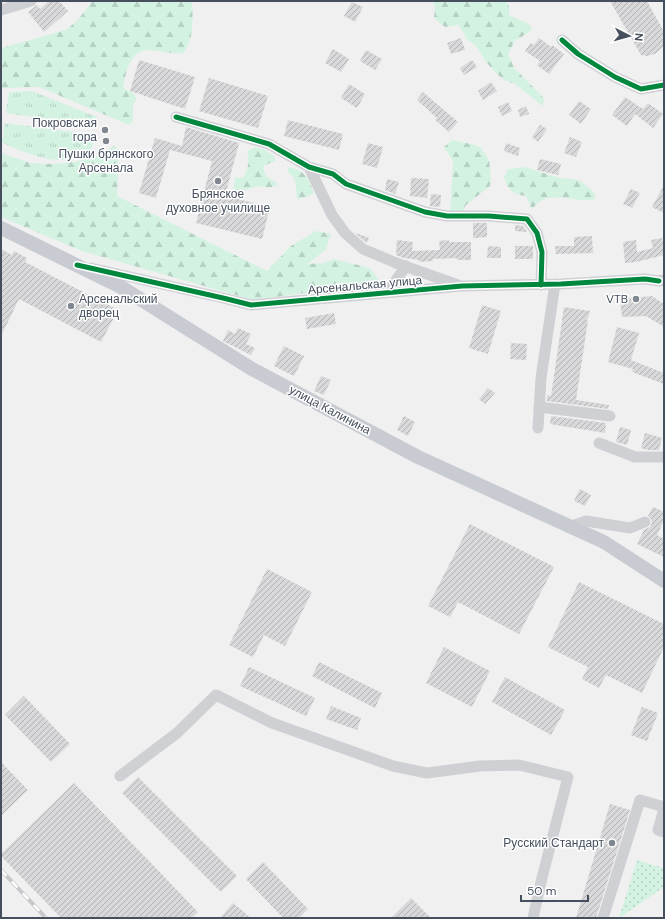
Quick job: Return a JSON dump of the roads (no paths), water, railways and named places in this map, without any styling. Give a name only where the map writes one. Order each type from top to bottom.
[{"type":"main road","name":"улица Калинина","points":[[1,228],[121,287],[252,369],[418,457],[604,542],[664,581]]},
{"type":"street","points":[[1,10],[31,1]]},
{"type":"street","points":[[562,40],[578,54],[615,77],[641,89],[664,85]]},
{"type":"street","points":[[176,116],[269,144],[309,167],[333,174],[346,184],[425,212],[447,216],[489,216],[527,219],[537,233],[542,252],[541,285]]},
{"type":"street","points":[[309,167],[332,215],[344,233],[363,249],[462,286]]},
{"type":"street","name":"Арсенальская улица","points":[[77,265],[251,305],[462,286],[541,285],[644,279],[663,281]]},
{"type":"street","points":[[388,292],[406,266]]},
{"type":"street","points":[[538,428],[541,378],[555,284]]},
{"type":"street","points":[[540,407],[610,416]]},
{"type":"street","points":[[598,443],[635,456],[664,457]]},
{"type":"street","points":[[569,526],[586,520],[630,528],[645,522]]},
{"type":"street","points":[[120,776],[176,733],[216,695],[272,723],[393,766],[427,773],[480,766],[520,765],[568,778],[532,918]]},
{"type":"street","points":[[603,918],[640,800],[664,808],[658,830],[664,832]]},
{"type":"railway","points":[[1,870],[46,918]]},
{"type":"place","name":"Покровская гора","points":[[105,130]]},
{"type":"place","name":"Пушки брянского Арсенала","points":[[106,141]]},
{"type":"place","name":"Брянское духовное училище","points":[[218,181]]},
{"type":"place","name":"VTB","points":[[636,299]]},
{"type":"place","name":"Арсенальский дворец","points":[[71,306]]},
{"type":"place","name":"Русский Стандарт","points":[[612,843]]}]
